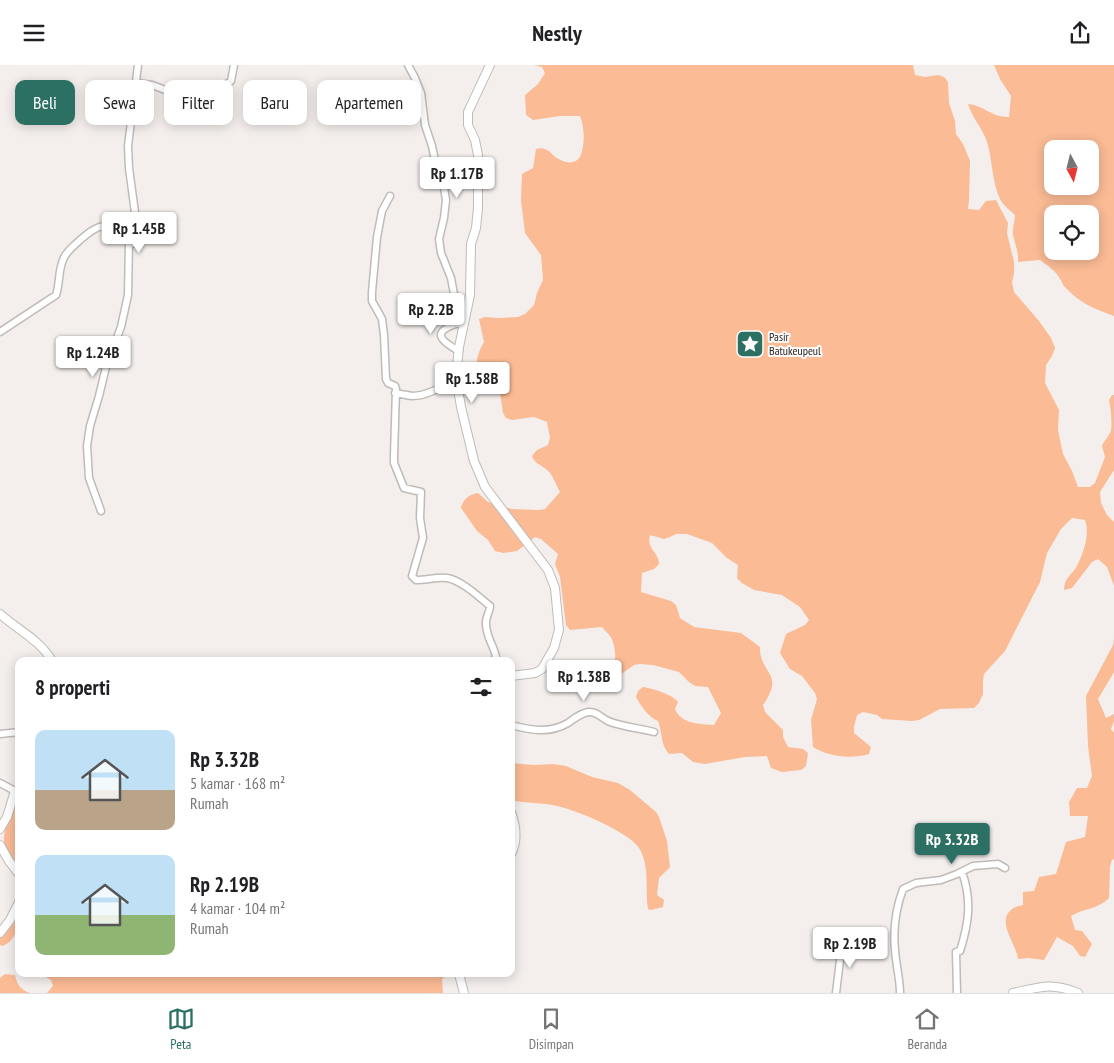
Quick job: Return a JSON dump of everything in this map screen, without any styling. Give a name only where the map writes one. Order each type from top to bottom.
[{"type":"street","points":[[137,80],[138,65]]},
{"type":"street","points":[[154,86],[168,91],[176,91],[201,85],[225,85],[231,81],[234,65]]},
{"type":"street","points":[[408,65],[421,93],[425,125],[437,170],[443,183],[446,201],[439,239],[441,253],[452,278],[454,309],[461,326]]},
{"type":"street","points":[[490,65],[468,113],[468,125],[475,140],[478,155],[478,208],[476,228],[470,244],[470,295],[461,326],[456,377],[474,461],[485,487],[548,570],[555,588],[559,630],[554,648],[540,671],[515,675]]},
{"type":"street","points":[[0,333],[56,295],[59,273],[65,255],[95,227],[110,227],[129,242],[135,244],[138,240],[128,160],[130,125]]},
{"type":"street","points":[[390,196],[382,211],[377,237],[372,301],[382,319],[386,379],[388,383],[395,386],[396,393],[393,440],[394,463],[404,488],[421,492],[420,518],[423,538],[412,576],[416,580],[451,579],[483,599],[490,606],[486,622],[490,643],[494,647],[496,657]]},
{"type":"street","points":[[101,511],[89,478],[87,446],[90,425],[128,295],[129,242]]},
{"type":"street","points":[[459,351],[444,343],[442,333],[446,327],[461,326]]},
{"type":"street","points":[[396,393],[410,396],[426,393],[438,389],[456,377]]},
{"type":"street","points":[[0,614],[23,630],[50,657]]},
{"type":"street","points":[[515,726],[535,731],[546,730],[567,724],[575,717],[595,712],[607,721],[654,732]]},
{"type":"street","points":[[0,734],[15,732]]},
{"type":"street","points":[[0,783],[15,790]]},
{"type":"street","points":[[0,829],[15,796]]},
{"type":"street","points":[[515,826],[515,843]]},
{"type":"street","points":[[0,845],[15,869]]},
{"type":"street","points":[[900,993],[894,950],[898,901],[903,889],[910,885],[940,880],[973,866],[997,864],[1005,868]]},
{"type":"street","points":[[957,993],[956,951],[960,951],[969,919],[968,896],[962,872]]},
{"type":"street","points":[[0,933],[15,910]]},
{"type":"street","points":[[836,993],[841,953],[849,940]]},
{"type":"street","points":[[460,977],[464,993]]},
{"type":"street","points":[[1014,993],[1046,986],[1056,986],[1078,993]]},
{"type":"shaded area","points":[[534,65],[913,65],[915,75],[925,77],[938,75],[944,77],[948,82],[949,103],[955,121],[956,134],[963,144],[970,161],[968,209],[979,210],[986,201],[996,200],[1008,223],[1007,233],[1014,262],[1012,282],[1014,292],[1039,321],[1051,338],[1055,348],[1046,365],[1045,383],[1059,410],[1058,430],[1063,454],[1078,487],[1090,487],[1095,483],[1105,457],[1102,446],[1111,430],[1109,400],[1114,395],[1114,470],[1100,492],[1101,503],[1107,515],[1114,522],[1114,586],[1107,567],[1098,559],[1092,562],[1072,588],[1064,590],[1067,580],[1080,561],[1087,537],[1085,520],[1072,518],[1061,529],[1047,553],[1040,582],[1005,651],[984,674],[983,694],[979,703],[974,708],[940,709],[919,720],[912,721],[882,719],[877,715],[863,712],[857,715],[854,733],[871,747],[869,754],[840,756],[826,753],[813,747],[811,720],[817,699],[815,693],[802,676],[790,669],[780,653],[786,634],[805,625],[809,620],[800,607],[782,595],[754,590],[742,583],[737,578],[738,565],[727,558],[712,543],[687,534],[676,534],[664,539],[650,535],[650,544],[659,564],[654,569],[642,573],[641,592],[671,601],[676,605],[680,618],[694,627],[741,633],[760,647],[763,663],[772,679],[772,686],[763,705],[765,712],[783,730],[783,737],[788,747],[803,749],[808,753],[806,766],[801,770],[782,772],[771,768],[767,756],[745,757],[705,764],[693,762],[682,753],[669,754],[663,742],[658,721],[648,714],[636,697],[638,691],[643,687],[667,694],[678,702],[675,709],[682,718],[691,722],[714,725],[721,713],[708,687],[695,686],[679,672],[653,665],[640,664],[634,665],[613,680],[602,684],[603,672],[615,660],[613,641],[602,627],[570,630],[566,625],[560,577],[555,564],[558,554],[541,539],[535,537],[517,551],[503,553],[495,551],[488,540],[477,531],[461,508],[467,497],[478,493],[488,502],[512,509],[539,510],[545,509],[560,492],[553,477],[532,456],[537,450],[548,445],[550,438],[547,422],[534,417],[512,420],[506,418],[503,413],[500,393],[482,376],[478,371],[477,365],[477,359],[484,342],[479,319],[485,317],[518,317],[525,314],[534,305],[543,280],[541,255],[525,233],[521,200],[522,174],[533,168],[536,149],[546,149],[561,160],[574,162],[578,160],[583,147],[584,133],[580,116],[560,116],[533,120],[526,115],[525,95],[538,84],[545,73],[542,67]]},
{"type":"shaded area","points":[[994,65],[1114,65],[1114,316],[1081,301],[1064,286],[1054,271],[1040,260],[1018,262],[1013,235],[1015,215],[1002,203],[998,194],[986,139],[968,104],[998,116],[1009,117],[1011,96]]},
{"type":"shaded area","points":[[1114,639],[1114,672],[1098,699],[1106,718],[1114,714],[1111,729],[1114,733],[1114,860],[1112,859],[1110,867],[1109,898],[1101,904],[1071,916],[1075,930],[1082,931],[1092,944],[1085,957],[1080,956],[1073,946],[1057,937],[1044,960],[1018,959],[1006,927],[1007,915],[1014,908],[1023,905],[1023,892],[1034,891],[1039,877],[1056,874],[1066,842],[1085,837],[1088,816],[1070,816],[1069,802],[1077,788],[1087,788],[1092,776],[1088,746],[1086,696],[1113,645]]},
{"type":"shaded area","points":[[515,763],[566,766],[592,777],[618,783],[630,790],[656,812],[667,841],[670,867],[659,878],[657,895],[664,900],[663,907],[648,909],[645,862],[639,848],[625,835],[566,808],[515,801]]},
{"type":"shaded area","points":[[15,806],[15,863],[4,845],[5,831]]},
{"type":"shaded area","points":[[15,914],[15,935],[3,946],[0,945],[0,937]]},
{"type":"shaded area","points":[[5,974],[15,975],[20,987],[30,993],[0,993],[0,978]]},
{"type":"shaded area","points":[[46,977],[445,977],[442,979],[443,993],[47,993],[53,986],[51,980]]},
{"type":"place","name":"Pasir Batukeupeul","points":[[750,344]]}]
